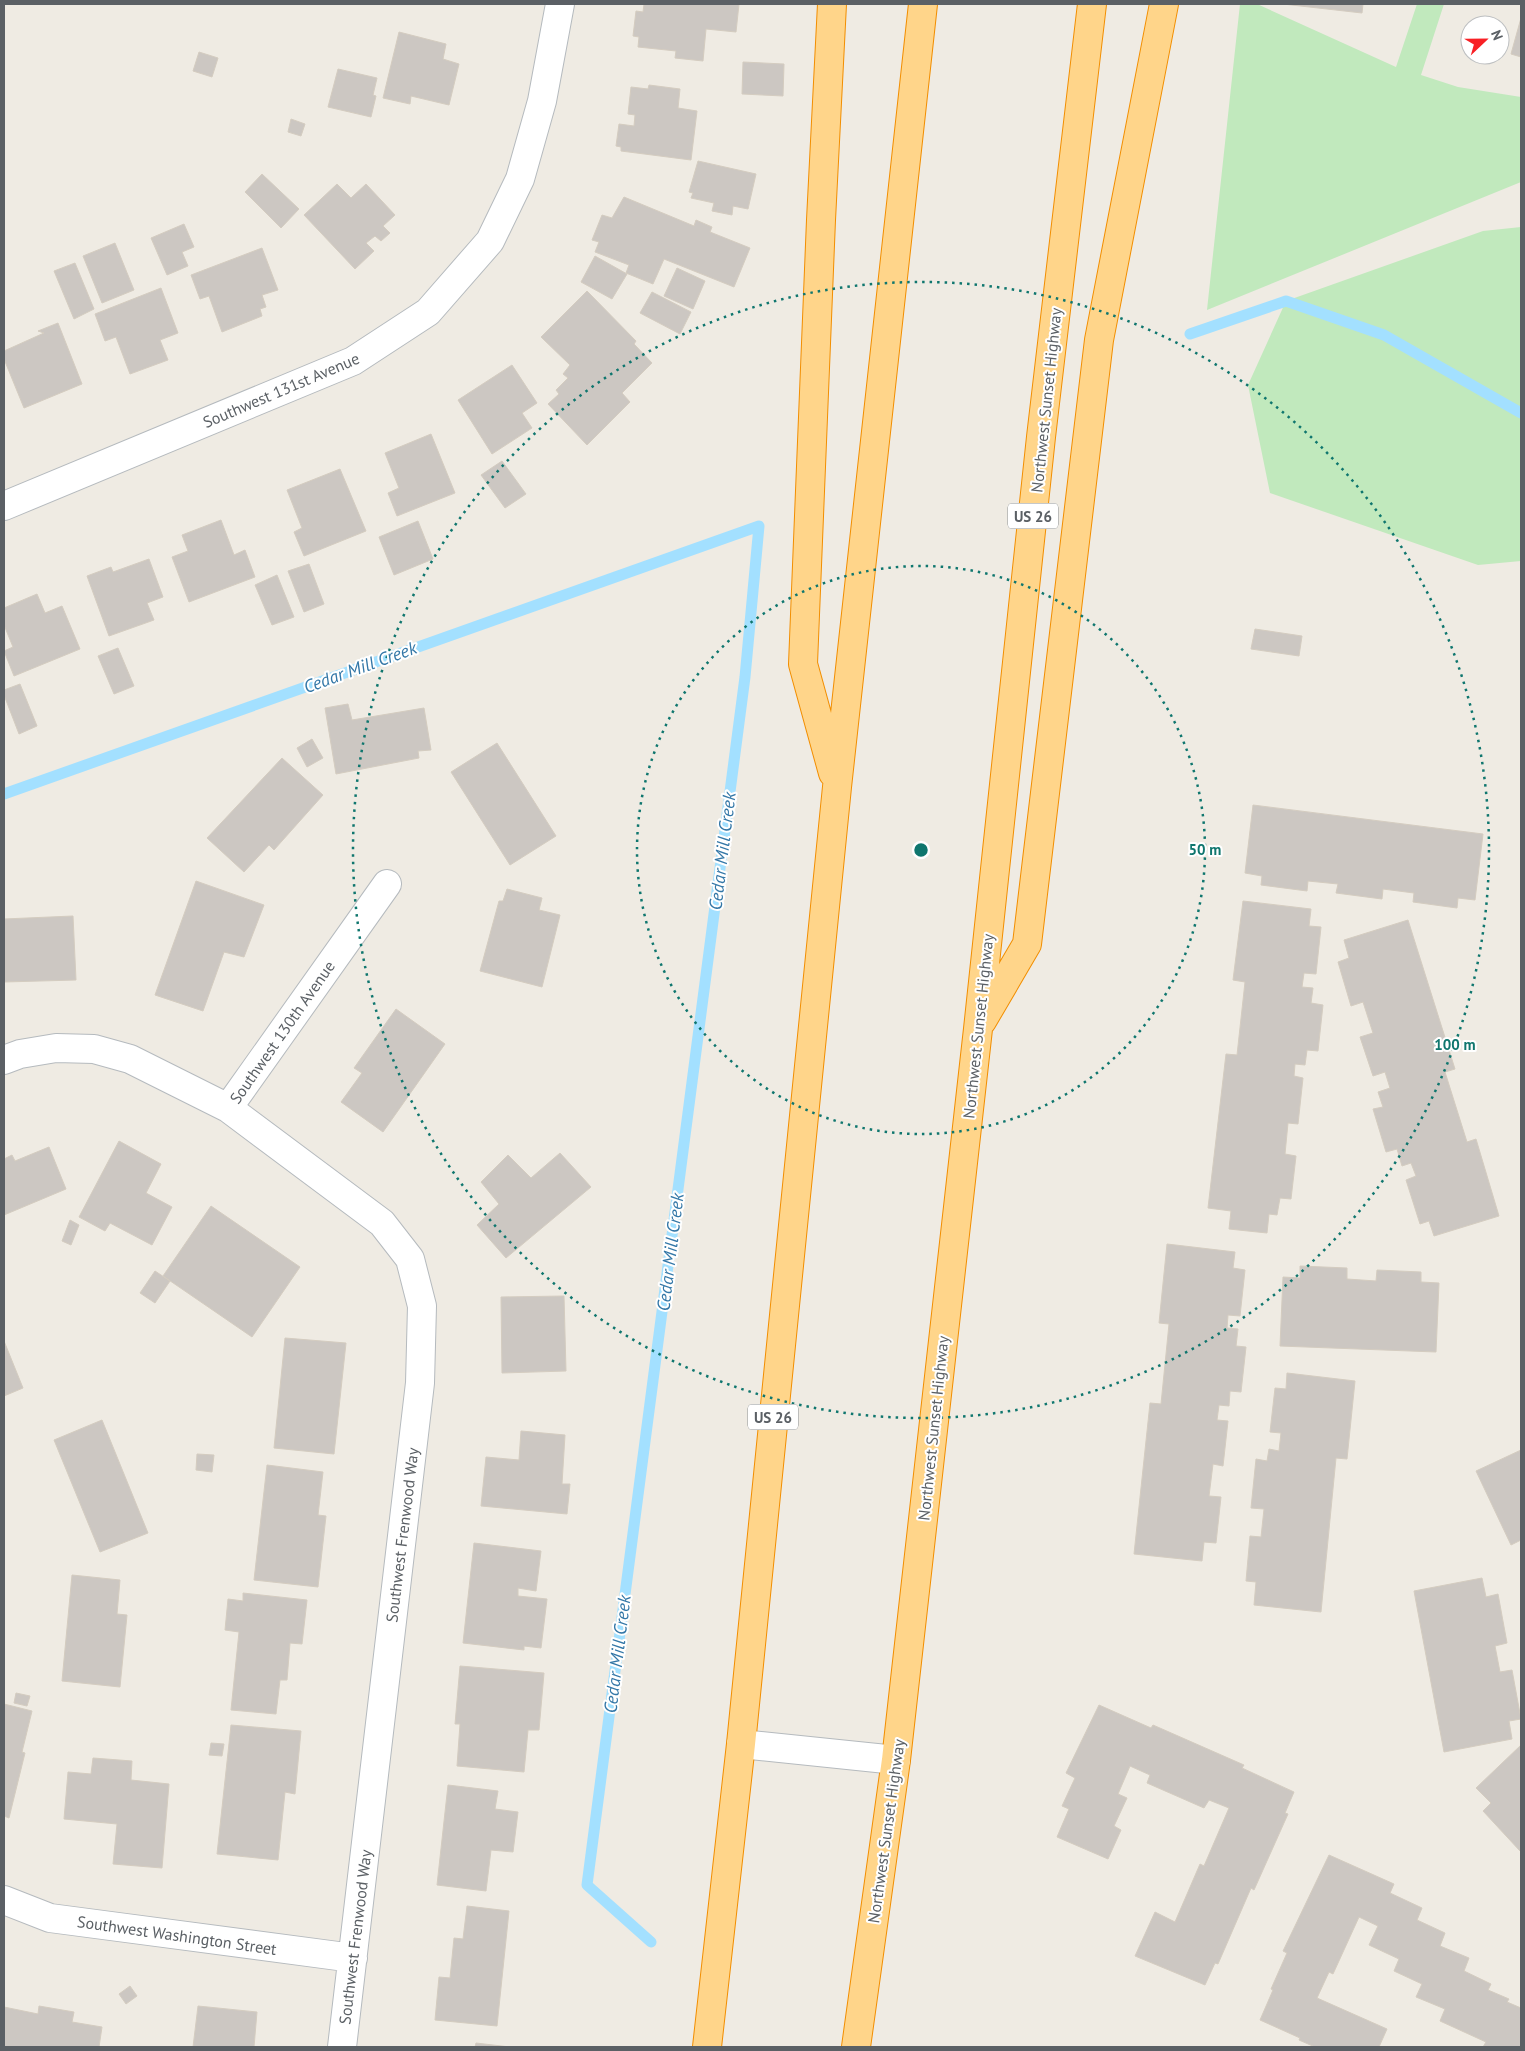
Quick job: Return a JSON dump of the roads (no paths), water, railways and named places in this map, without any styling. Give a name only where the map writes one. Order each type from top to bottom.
[{"type":"highway","points":[[832,4],[820,220],[803,664],[837,787]]},
{"type":"highway","name":"US 26","points":[[707,2047],[741,1744],[837,787],[923,4]]},
{"type":"highway","name":"Northwest Sunset Highway","points":[[856,2047],[896,1760],[978,1029],[1040,447],[1092,4]]},
{"type":"highway","points":[[978,1029],[1027,944],[1099,340],[1164,4]]},
{"type":"street","name":"Southwest 131st Avenue","points":[[4,506],[354,361],[428,312],[490,241],[520,180],[542,101],[560,4]]},
{"type":"street","name":"Southwest 130th Avenue","points":[[4,1060],[20,1054],[56,1048],[94,1049],[130,1059],[228,1108],[387,884]]},
{"type":"street","name":"Southwest Frenwood Way","points":[[228,1108],[382,1223],[410,1259],[422,1306],[420,1383],[342,2047]]},
{"type":"street","points":[[741,1744],[896,1760]]},
{"type":"street","name":"Southwest Washington Street","points":[[4,1900],[50,1918],[353,1958]]},
{"type":"waterway","points":[[1190,334],[1286,301],[1384,335],[1521,413]]},
{"type":"waterway","name":"Cedar Mill Creek","points":[[4,794],[759,526],[745,677],[587,1885],[651,1942]]}]
